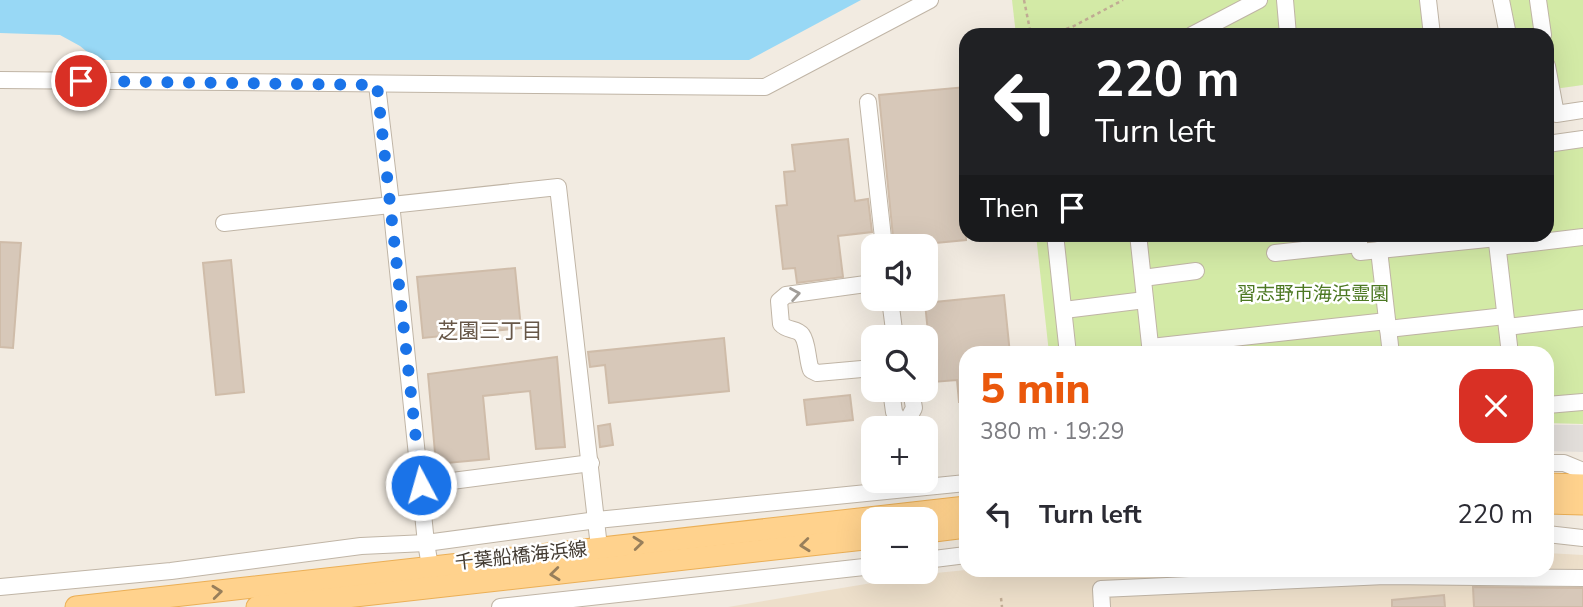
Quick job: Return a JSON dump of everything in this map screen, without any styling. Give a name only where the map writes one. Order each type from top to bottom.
[{"type":"main road","points":[[1554,484],[1583,485]]},
{"type":"main road","points":[[1554,503],[1583,504]]},
{"type":"main road","name":"千葉船橋海浜線","points":[[938,516],[959,509]]},
{"type":"main road","name":"千葉船橋海浜線","points":[[938,524],[959,526]]},
{"type":"main road","name":"千葉船橋海浜線","points":[[76,607],[313,600],[430,566],[599,547],[861,527]]},
{"type":"main road","name":"千葉船橋海浜線","points":[[257,607],[861,539]]},
{"type":"street","points":[[0,80],[765,87],[930,0]]},
{"type":"street","points":[[1222,28],[1259,0]]},
{"type":"street","points":[[1285,0],[1287,28]]},
{"type":"street","points":[[1428,0],[1431,28]]},
{"type":"street","points":[[1501,0],[1507,28]]},
{"type":"street","points":[[1538,0],[1542,28]]},
{"type":"street","points":[[377,85],[430,566]]},
{"type":"street","points":[[868,102],[883,234]]},
{"type":"street","points":[[1554,103],[1556,114],[1583,110]]},
{"type":"street","points":[[1554,118],[1583,116]]},
{"type":"street","points":[[1554,143],[1583,139]]},
{"type":"street","points":[[224,223],[558,187],[599,547]]},
{"type":"street","points":[[1554,238],[1583,237]]},
{"type":"street","points":[[1056,242],[1067,346]]},
{"type":"street","points":[[1139,242],[1151,346]]},
{"type":"street","points":[[1275,253],[1341,242]]},
{"type":"street","points":[[1359,242],[1360,252],[1473,242]]},
{"type":"street","points":[[1497,242],[1509,346]]},
{"type":"street","points":[[1379,250],[1390,346]]},
{"type":"street","points":[[1143,278],[1196,271]]},
{"type":"street","points":[[861,285],[786,295],[779,301],[780,324],[802,335],[811,370],[817,373],[861,369]]},
{"type":"street","points":[[1063,310],[1145,300]]},
{"type":"street","points":[[1189,346],[1387,325],[1583,318]]},
{"type":"street","points":[[1554,404],[1583,402]]},
{"type":"street","points":[[421,485],[591,463]]},
{"type":"street","points":[[1554,463],[1564,463],[1583,471]]},
{"type":"street","points":[[938,484],[959,483]]},
{"type":"street","points":[[0,587],[170,571],[361,546],[426,543],[597,520],[861,491]]},
{"type":"street","points":[[1554,535],[1583,538]]},
{"type":"street","points":[[938,558],[959,556]]},
{"type":"street","points":[[500,607],[861,567]]},
{"type":"street","points":[[1102,607],[1101,589],[1363,577]]},
{"type":"street","points":[[1484,577],[1583,578]]},
{"type":"path","points":[[1024,0],[1030,28]]},
{"type":"path","points":[[1069,28],[1123,0]]},
{"type":"path","points":[[1001,597],[1002,607]]},
{"type":"shaded area","points":[[1554,425],[1583,425],[1583,452],[1554,451]]},
{"type":"shaded area","points":[[1554,553],[1583,555],[1583,607],[728,607],[866,584],[938,584],[938,573],[959,571],[959,577],[1554,577]]},
{"type":"green space","points":[[1012,0],[1250,0],[1196,28],[1015,28]]},
{"type":"green space","points":[[1253,0],[1430,0],[1433,28],[1199,28]]},
{"type":"green space","points":[[1506,0],[1583,0],[1583,85],[1554,89],[1554,28],[1512,28]]},
{"type":"green space","name":"習志野市海浜霊園","points":[[1583,132],[1583,424],[1554,423],[1554,346],[1048,346],[1037,242],[1554,242],[1554,136]]},
{"type":"water","points":[[0,0],[861,0],[749,60],[97,60],[60,35],[0,33]]},
{"type":"building","points":[[959,88],[959,241],[938,243],[938,234],[893,234],[879,95]]},
{"type":"building","points":[[848,139],[855,201],[868,199],[872,232],[838,236],[843,277],[797,283],[795,268],[783,269],[776,206],[787,205],[784,172],[795,171],[792,145]]},
{"type":"building","points":[[0,242],[21,243],[13,348],[0,347]]},
{"type":"building","points":[[231,260],[244,392],[216,395],[203,263]]},
{"type":"building","points":[[515,268],[521,328],[423,338],[417,277]]},
{"type":"building","points":[[1004,295],[1009,346],[959,346],[959,402],[957,380],[938,382],[938,325],[927,325],[926,311],[938,311],[938,302]]},
{"type":"building","points":[[724,338],[729,391],[609,403],[605,365],[590,367],[588,352]]},
{"type":"building","points":[[557,357],[565,447],[536,449],[530,391],[483,396],[489,459],[436,464],[428,374]]},
{"type":"building","points":[[850,395],[853,420],[807,425],[804,400]]},
{"type":"building","points":[[610,424],[613,445],[600,447],[598,426]]},
{"type":"building","points":[[1473,587],[1583,588],[1583,607],[1474,607]]},
{"type":"building","points":[[1444,595],[1445,607],[1392,607],[1392,600]]},
{"type":"district","name":"芝園三丁目","points":[[490,331]]},
{"type":"route","points":[[81,81],[377,85],[421,485]]}]
